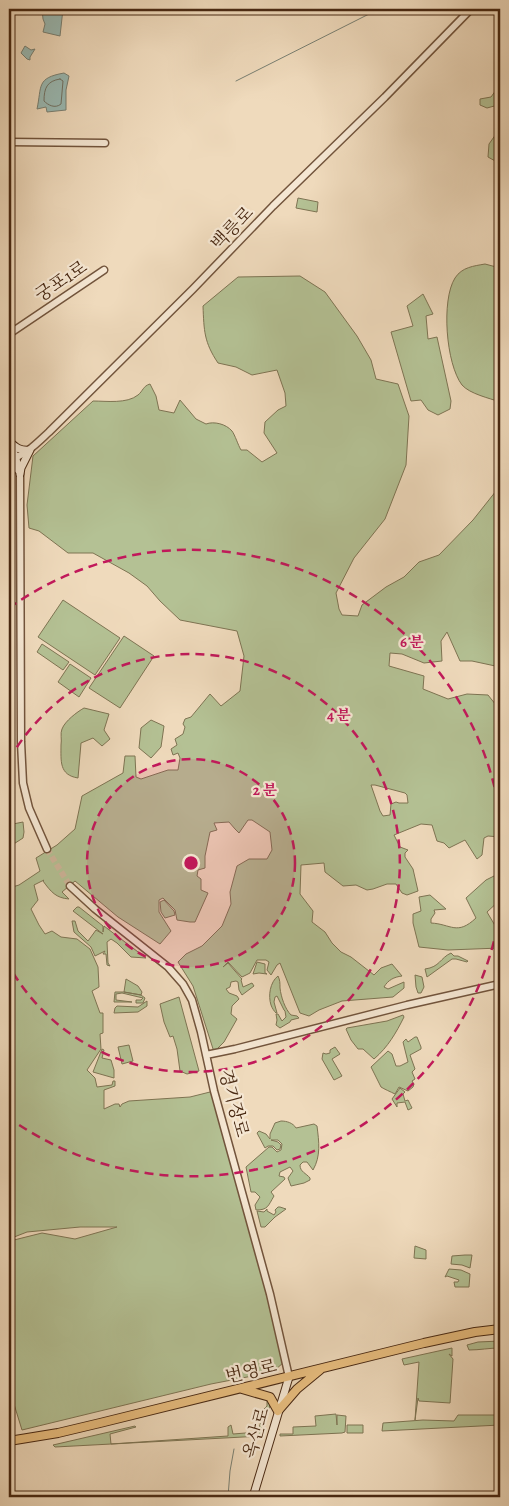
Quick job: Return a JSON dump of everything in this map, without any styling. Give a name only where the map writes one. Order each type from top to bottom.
[{"type":"main road","points":[[9,441],[16,448],[30,450],[20,473]]},
{"type":"main road","points":[[9,441],[13,456]]},
{"type":"main road","points":[[9,462],[20,473]]},
{"type":"main road","name":"번영로","points":[[9,1441],[100,1423],[424,1342],[500,1329]]},
{"type":"main road","points":[[240,1389],[270,1397],[278,1411],[297,1389],[322,1369]]},
{"type":"main road","name":"옥산로","points":[[253,1497],[288,1377]]},
{"type":"street","name":"백릉로","points":[[9,462],[13,456],[30,450],[193,290],[273,206],[385,97],[471,9]]},
{"type":"street","points":[[9,142],[105,143]]},
{"type":"street","name":"궁포1로","points":[[9,334],[104,270]]},
{"type":"street","points":[[13,456],[20,473],[21,742],[23,783],[29,808],[46,849]]},
{"type":"street","name":"경기장로","points":[[70,886],[102,915],[160,960],[183,984],[192,1000],[214,1091],[268,1285],[288,1377]]},
{"type":"street","points":[[206,1055],[500,984]]},
{"type":"green space","points":[[500,55],[500,162],[497,162],[488,157],[489,144],[496,134],[498,105],[487,108],[480,105],[480,99],[491,97],[496,90],[498,56]]},
{"type":"green space","points":[[298,198],[318,202],[317,212],[296,208]]},
{"type":"green space","points":[[485,264],[500,268],[500,402],[475,393],[462,385],[452,363],[447,332],[448,301],[455,278],[465,269]]},
{"type":"green space","points":[[300,276],[325,292],[357,336],[371,360],[376,379],[398,384],[409,416],[406,465],[385,519],[354,558],[336,593],[342,615],[358,616],[362,605],[386,587],[404,577],[419,562],[439,555],[473,520],[500,486],[500,667],[472,661],[460,661],[447,632],[441,641],[442,661],[424,663],[402,654],[390,653],[389,666],[424,676],[423,689],[448,699],[467,694],[488,695],[500,710],[500,837],[488,836],[484,838],[482,855],[477,859],[465,840],[449,848],[444,843],[437,841],[432,825],[421,824],[394,835],[400,847],[408,850],[405,853],[405,857],[413,869],[418,891],[407,895],[402,893],[396,884],[387,884],[367,890],[356,885],[343,886],[325,872],[324,863],[301,865],[300,894],[313,911],[312,922],[325,932],[341,952],[351,957],[374,975],[381,968],[392,964],[402,976],[391,979],[384,987],[388,989],[404,982],[404,988],[393,997],[342,1001],[309,1016],[300,1013],[280,963],[271,975],[267,970],[269,962],[257,960],[250,973],[242,977],[228,962],[223,967],[228,963],[242,979],[243,987],[252,983],[254,986],[242,995],[236,981],[231,982],[230,987],[226,989],[239,999],[232,1006],[231,1014],[237,1019],[224,1042],[214,1052],[193,986],[178,962],[186,954],[202,946],[222,926],[231,904],[230,892],[237,866],[249,859],[267,859],[272,850],[270,832],[252,820],[248,820],[239,833],[229,822],[214,823],[217,830],[210,832],[205,856],[205,868],[198,870],[197,876],[201,879],[201,890],[208,893],[195,922],[177,920],[175,910],[163,898],[159,900],[159,912],[171,931],[160,944],[118,917],[75,881],[62,892],[69,899],[54,894],[44,880],[34,885],[38,900],[31,909],[45,934],[52,931],[61,937],[77,939],[90,949],[98,967],[99,987],[92,991],[100,1013],[103,1013],[103,1033],[100,1034],[101,1049],[87,1070],[95,1078],[97,1087],[112,1085],[113,1081],[115,1081],[115,1086],[104,1090],[104,1109],[115,1104],[119,1104],[120,1107],[129,1101],[190,1097],[214,1091],[285,1361],[273,1372],[211,1384],[22,1430],[9,1388],[9,1245],[14,1240],[42,1233],[75,1239],[117,1227],[80,1227],[27,1232],[9,1239],[9,888],[19,885],[40,871],[36,858],[57,845],[75,829],[82,796],[123,773],[125,756],[135,756],[136,777],[141,779],[168,770],[178,770],[180,758],[178,753],[173,755],[171,749],[177,745],[175,739],[183,734],[185,719],[191,717],[210,694],[221,706],[240,691],[244,656],[237,631],[180,620],[147,586],[129,573],[93,553],[68,553],[39,531],[29,528],[27,505],[33,456],[93,401],[128,400],[138,395],[144,387],[150,384],[156,396],[159,410],[174,413],[180,400],[196,419],[206,424],[216,423],[223,425],[229,429],[241,450],[247,450],[262,462],[277,453],[264,433],[265,422],[278,410],[286,406],[285,393],[277,370],[252,375],[236,367],[218,363],[210,349],[206,336],[203,306],[238,277]],"holes":[[[371,785],[405,793],[408,803],[396,802],[391,804],[390,815],[383,816]]]},
{"type":"green space","points":[[423,294],[433,314],[426,316],[428,339],[437,337],[451,401],[450,409],[438,415],[428,410],[421,400],[411,401],[391,332],[413,326],[407,306]]},
{"type":"green space","points":[[63,600],[120,638],[95,675],[38,637]]},
{"type":"green space","points":[[9,614],[13,614],[14,636],[9,636]]},
{"type":"green space","points":[[124,636],[154,656],[120,708],[89,688]]},
{"type":"green space","points":[[42,644],[69,662],[63,670],[37,652]]},
{"type":"green space","points":[[70,664],[91,678],[79,697],[58,682]]},
{"type":"green space","points":[[9,690],[14,690],[11,751],[9,751]]},
{"type":"green space","points":[[84,708],[109,714],[104,730],[110,739],[102,746],[93,738],[81,743],[78,778],[67,774],[62,766],[61,732],[68,720]]},
{"type":"green space","points":[[151,720],[164,726],[161,747],[151,758],[139,748],[141,728]]},
{"type":"green space","points":[[9,814],[13,824],[23,822],[24,832],[23,838],[9,847]]},
{"type":"green space","points":[[494,876],[500,885],[500,900],[487,912],[500,934],[500,948],[448,950],[419,947],[413,923],[413,914],[421,911],[419,897],[430,895],[446,909],[434,910],[435,913],[431,923],[454,928],[464,927],[476,918],[466,898],[486,880]]},
{"type":"green space","points":[[164,900],[174,911],[175,915],[165,918],[161,912],[160,902]]},
{"type":"green space","points":[[77,907],[103,926],[103,932],[104,926],[146,958],[131,957],[111,939],[107,942],[108,963],[110,966],[107,965],[106,954],[103,954],[105,951],[95,956],[91,947],[74,932],[72,921],[75,921],[78,931],[88,941],[96,930],[103,934],[73,911]]},
{"type":"green space","points":[[451,953],[468,961],[452,959],[427,977],[425,969],[434,966]]},
{"type":"green space","points":[[257,962],[265,964],[265,973],[267,974],[253,974]]},
{"type":"green space","points":[[415,975],[422,977],[424,987],[421,993],[418,993],[416,987]]},
{"type":"green space","points":[[278,976],[285,1006],[291,1015],[299,1018],[291,1020],[280,1028],[276,1025],[276,1014],[278,1014],[282,1021],[286,1017],[285,1011],[277,996],[274,1002],[276,1013],[271,1006],[270,998],[271,985]]},
{"type":"green space","points":[[126,979],[138,986],[142,992],[141,995],[145,998],[143,1003],[136,1003],[136,1000],[143,998],[122,993],[116,994],[116,1000],[132,1002],[114,1002],[115,992],[124,992]]},
{"type":"green space","points":[[179,997],[199,1071],[187,1074],[180,1071],[177,1049],[173,1036],[170,1037],[164,1022],[160,1004]]},
{"type":"green space","points":[[147,1001],[147,1006],[138,1012],[114,1013],[117,1006],[138,1007]]},
{"type":"green space","points":[[403,1015],[404,1017],[391,1040],[374,1059],[363,1049],[358,1049],[346,1029],[387,1021]]},
{"type":"green space","points":[[417,1037],[421,1049],[410,1055],[415,1069],[412,1072],[415,1079],[412,1081],[413,1087],[408,1091],[399,1087],[395,1094],[381,1087],[371,1067],[388,1051],[392,1054],[396,1066],[408,1062],[403,1042],[406,1039],[408,1042]]},
{"type":"green space","points":[[129,1045],[133,1061],[122,1064],[118,1047]]},
{"type":"green space","points":[[335,1047],[340,1054],[332,1059],[342,1076],[334,1080],[322,1059],[323,1053],[330,1053],[330,1050]]},
{"type":"green space","points":[[102,1049],[104,1050],[102,1058],[111,1060],[114,1078],[93,1072]]},
{"type":"green space","points":[[400,1088],[405,1092],[403,1094],[405,1101],[408,1100],[412,1108],[408,1110],[405,1102],[397,1103],[397,1107],[392,1099]]},
{"type":"green space","points":[[281,1121],[290,1123],[296,1128],[314,1124],[317,1126],[319,1143],[316,1165],[313,1170],[307,1162],[303,1162],[300,1167],[310,1180],[291,1186],[288,1178],[293,1171],[290,1167],[280,1172],[279,1176],[285,1179],[271,1192],[274,1196],[269,1205],[263,1209],[256,1210],[255,1205],[260,1197],[255,1192],[251,1192],[246,1167],[269,1147],[272,1147],[277,1152],[281,1150],[282,1144],[278,1140],[271,1140],[281,1145],[280,1149],[277,1150],[273,1146],[268,1146],[265,1148],[257,1133],[259,1131],[266,1134],[270,1139],[275,1123]]},
{"type":"green space","points":[[278,1207],[286,1209],[265,1227],[261,1227],[257,1211],[264,1212],[267,1209],[267,1211],[274,1215]]},
{"type":"green space","points":[[415,1246],[426,1250],[426,1259],[414,1258]]},
{"type":"green space","points":[[472,1255],[470,1268],[451,1264],[452,1256]]},
{"type":"green space","points":[[449,1269],[461,1270],[470,1274],[469,1287],[455,1287],[454,1282],[459,1280],[445,1277]]},
{"type":"green space","points":[[500,1341],[500,1348],[469,1350],[467,1345],[478,1342]]},
{"type":"green space","points":[[452,1348],[452,1356],[449,1354],[453,1359],[450,1403],[419,1401],[418,1398],[415,1420],[419,1362],[404,1365],[402,1359]]},
{"type":"green space","points":[[267,1399],[270,1405],[262,1436],[55,1447],[53,1445],[135,1426],[110,1434],[111,1444],[228,1436],[228,1427],[231,1425],[233,1434],[258,1432],[261,1421],[264,1419]]},
{"type":"green space","points":[[336,1414],[337,1425],[337,1415],[346,1416],[345,1432],[280,1436],[280,1434],[293,1434],[293,1427],[316,1426],[315,1416]]},
{"type":"green space","points":[[458,1415],[500,1415],[500,1425],[382,1431],[383,1423],[423,1420],[454,1421]]},
{"type":"green space","points":[[347,1425],[363,1425],[363,1433],[347,1433]]},
{"type":"water","points":[[42,9],[63,9],[60,36],[43,32],[45,24]]},
{"type":"water","points":[[25,46],[31,50],[35,49],[30,60],[21,53]]},
{"type":"water","points":[[64,73],[69,76],[66,90],[66,110],[47,112],[46,107],[37,109],[40,89],[44,81]]},
{"type":"waterway","points":[[236,81],[379,9]]},
{"type":"waterway","points":[[228,1497],[234,1449]]},
{"type":"tunnel","points":[[47,849],[70,886]]}]
